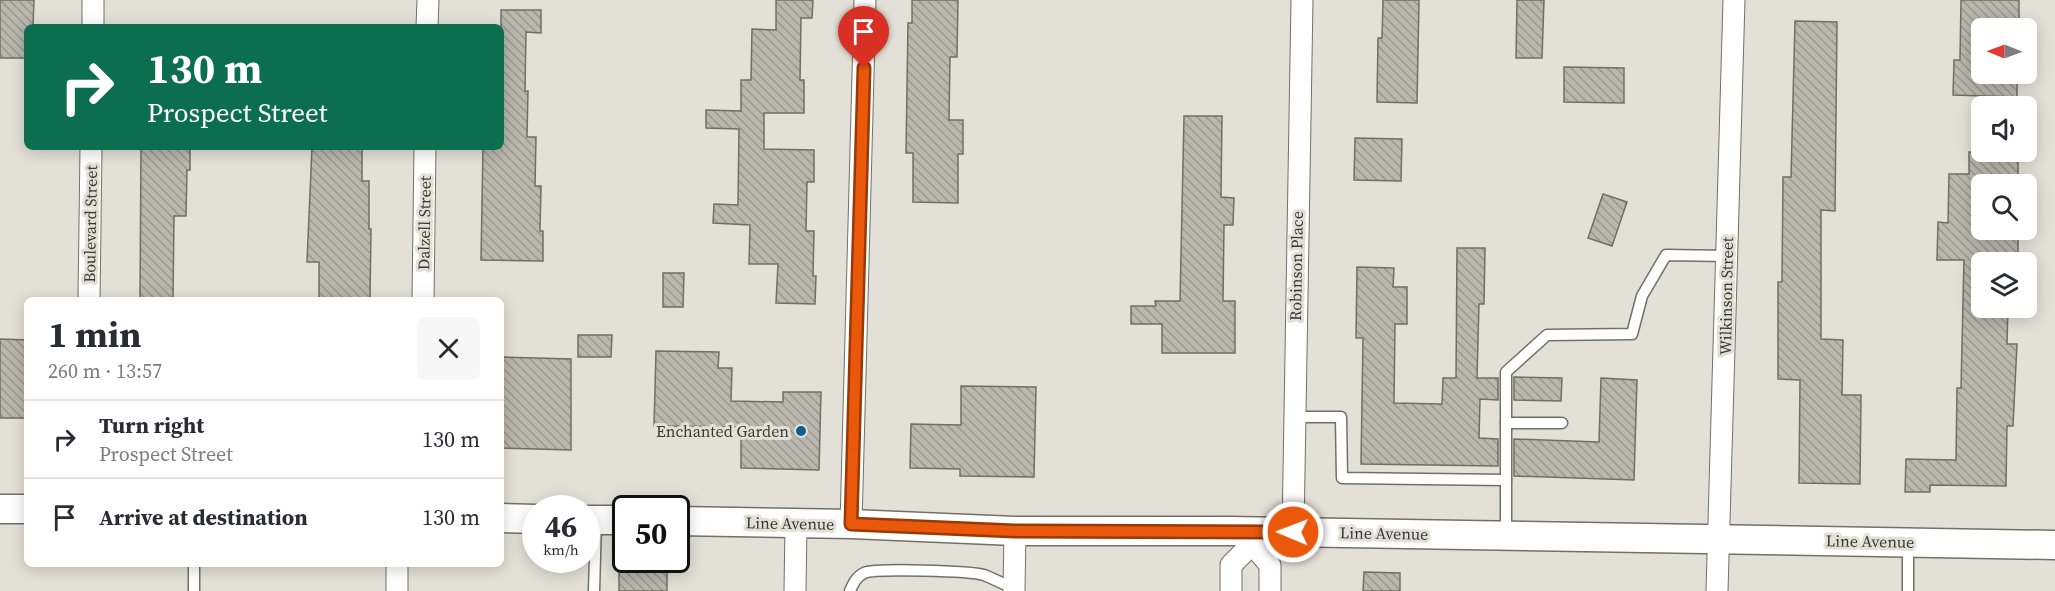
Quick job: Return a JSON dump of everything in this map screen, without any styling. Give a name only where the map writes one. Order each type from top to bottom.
[{"type":"main road","points":[[0,509],[24,509]]},
{"type":"main road","points":[[504,518],[522,519]]},
{"type":"main road","name":"Line Avenue","points":[[690,521],[851,524],[1252,538],[1293,532],[2055,545]]},
{"type":"street","points":[[93,0],[93,24]]},
{"type":"street","points":[[427,24],[428,0]]},
{"type":"street","points":[[851,524],[865,0]]},
{"type":"street","name":"Robinson Place","points":[[1293,532],[1302,0]]},
{"type":"street","name":"Wilkinson Street","points":[[1717,591],[1734,0]]},
{"type":"street","name":"Boulevard Street","points":[[88,297],[91,150]]},
{"type":"street","name":"Dalzell Street","points":[[423,297],[425,150]]},
{"type":"street","points":[[0,509],[0,517]]},
{"type":"street","points":[[795,591],[796,523]]},
{"type":"street","points":[[1014,590],[1015,531]]},
{"type":"street","points":[[1231,591],[1231,566],[1252,538],[1270,565],[1270,591]]},
{"type":"street","points":[[397,567],[397,591]]},
{"type":"lane","points":[[1506,535],[1506,372],[1547,335],[1632,334],[1642,296],[1666,255],[1727,256]]},
{"type":"lane","points":[[1294,417],[1341,417],[1342,478],[1506,480]]},
{"type":"lane","points":[[1506,423],[1562,423]]},
{"type":"lane","points":[[1908,542],[1908,591]]},
{"type":"lane","points":[[194,567],[194,591]]},
{"type":"lane","points":[[850,591],[856,579],[865,573],[882,571],[969,572],[985,575],[1014,590]]},
{"type":"lane","points":[[593,573],[594,591]]},
{"type":"building","points":[[0,0],[34,0],[33,24],[24,24],[24,58],[0,58]]},
{"type":"building","points":[[776,0],[813,0],[812,18],[801,18],[800,80],[804,80],[804,113],[764,113],[764,149],[814,150],[814,182],[807,182],[806,231],[814,231],[815,304],[776,303],[778,264],[749,264],[750,225],[713,223],[714,204],[738,205],[739,129],[706,128],[706,110],[741,111],[741,80],[751,80],[752,29],[776,30]]},
{"type":"building","points":[[912,0],[958,0],[957,57],[950,57],[949,120],[963,120],[963,154],[958,154],[958,203],[913,202],[913,153],[906,153],[908,23],[912,23]]},
{"type":"building","points":[[1383,0],[1419,0],[1417,103],[1377,102],[1378,38],[1382,38]]},
{"type":"building","points":[[1517,0],[1544,0],[1542,58],[1516,58]]},
{"type":"building","points":[[1961,0],[2019,0],[2019,18],[1971,18],[1971,84],[2017,84],[2017,96],[1953,95],[1954,60],[1960,60]]},
{"type":"building","points":[[501,10],[541,10],[541,33],[526,32],[525,91],[528,91],[527,137],[536,137],[535,186],[541,186],[540,231],[543,231],[543,261],[481,260],[483,150],[504,150],[504,24],[501,24]]},
{"type":"building","points":[[1795,21],[1837,22],[1835,211],[1821,210],[1821,339],[1843,340],[1842,395],[1861,395],[1860,484],[1799,483],[1800,380],[1778,379],[1778,282],[1782,282],[1783,177],[1791,177]]},
{"type":"building","points":[[1564,67],[1624,68],[1624,103],[1564,102]]},
{"type":"building","points":[[1184,116],[1222,116],[1221,197],[1234,198],[1233,225],[1224,225],[1223,301],[1235,301],[1235,353],[1162,353],[1162,324],[1131,324],[1131,306],[1156,306],[1155,301],[1180,301]]},
{"type":"building","points":[[1355,138],[1402,139],[1401,181],[1354,180]]},
{"type":"building","points":[[141,150],[190,150],[186,216],[174,216],[173,297],[140,297]]},
{"type":"building","points":[[312,150],[362,150],[362,181],[369,181],[370,297],[319,297],[319,262],[307,262]]},
{"type":"building","points":[[1969,152],[1971,152],[1971,162],[2018,162],[2018,174],[1971,174],[1971,240],[2018,240],[2018,252],[1971,252],[1971,318],[2008,318],[2007,344],[2017,344],[2013,426],[2007,426],[2006,486],[1930,485],[1930,492],[1905,492],[1906,459],[1956,460],[1957,388],[1961,388],[1964,260],[1937,260],[1938,222],[1948,223],[1949,174],[1969,174]]},
{"type":"building","points":[[1603,194],[1627,202],[1612,246],[1588,238]]},
{"type":"building","points":[[1457,248],[1485,248],[1484,304],[1479,304],[1477,378],[1498,378],[1498,400],[1480,399],[1479,438],[1498,439],[1498,466],[1361,464],[1363,338],[1356,338],[1357,267],[1394,268],[1393,287],[1407,287],[1407,324],[1395,324],[1394,403],[1442,404],[1443,378],[1456,378]]},
{"type":"building","points":[[663,273],[684,273],[683,307],[663,307]]},
{"type":"building","points":[[578,335],[612,335],[611,357],[578,357]]},
{"type":"building","points":[[0,339],[24,340],[24,418],[0,418]]},
{"type":"building","points":[[656,351],[719,352],[718,368],[732,368],[731,401],[783,402],[783,392],[821,392],[819,470],[741,468],[741,427],[654,426]]},
{"type":"building","points":[[504,357],[571,359],[571,450],[504,448]]},
{"type":"building","points":[[1514,377],[1562,378],[1561,401],[1514,400]]},
{"type":"building","points":[[1601,378],[1637,380],[1634,480],[1514,476],[1514,439],[1599,442]]},
{"type":"building","points":[[961,386],[1036,387],[1034,477],[960,476],[960,469],[910,468],[911,424],[961,425]]},
{"type":"building","points":[[1364,572],[1400,573],[1400,591],[1363,591]]},
{"type":"building","points":[[619,573],[667,573],[667,591],[619,591]]},
{"type":"place","name":"Enchanted Garden","points":[[801,431]]},
{"type":"route","points":[[864,68],[851,524],[1015,531],[1293,532]]}]
